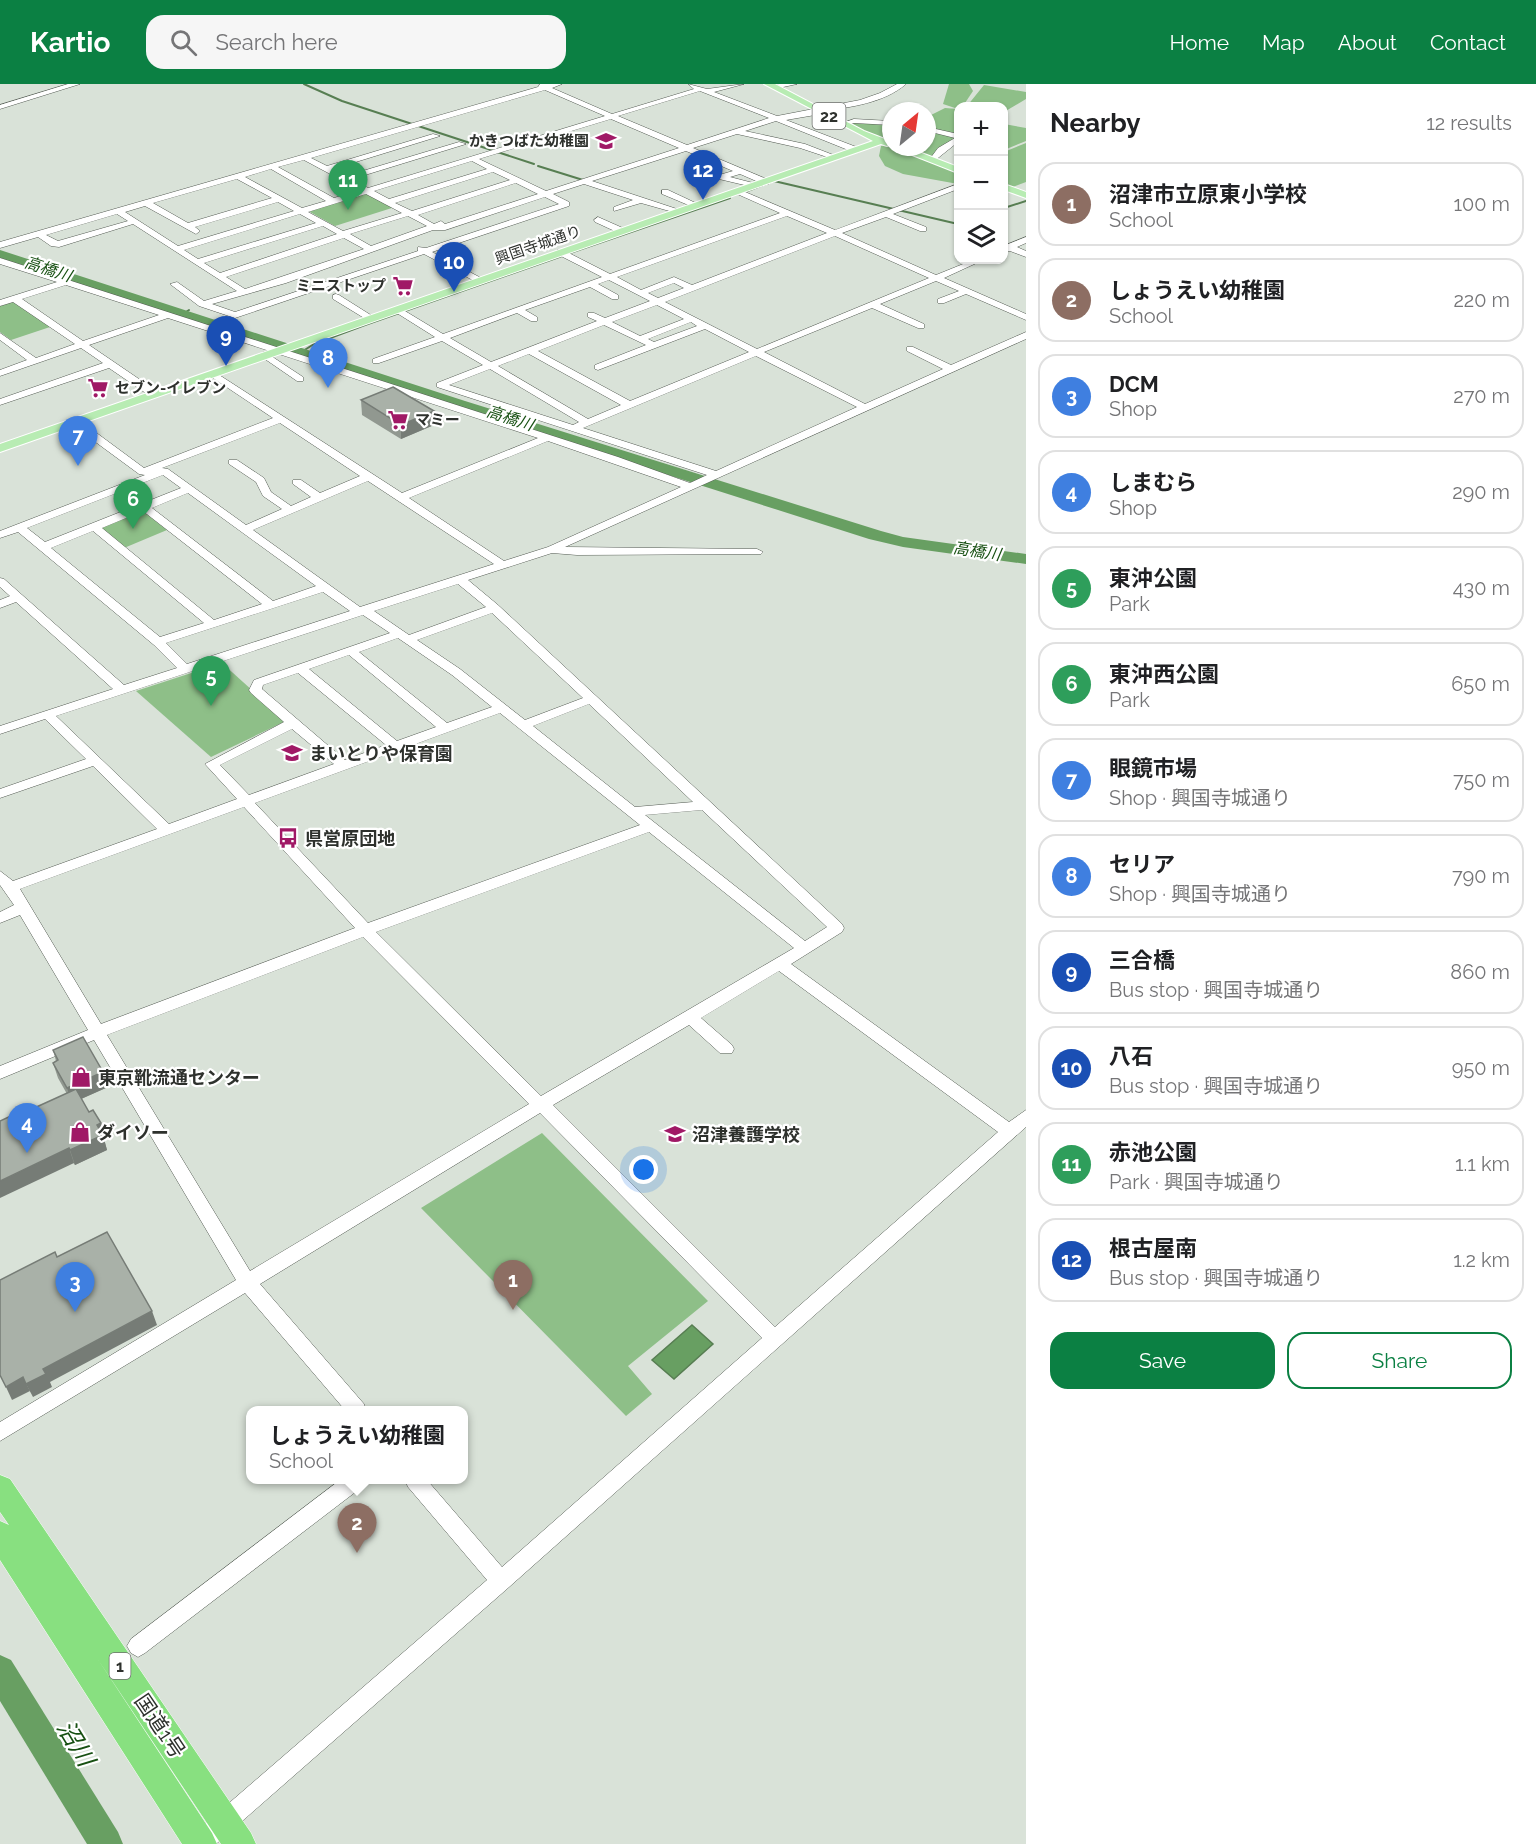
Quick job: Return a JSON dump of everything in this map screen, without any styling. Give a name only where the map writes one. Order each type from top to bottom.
[{"type":"highway","name":"国道1号","points":[[0,1488],[232,1833]]},
{"type":"highway","name":"国道1号","points":[[0,1535],[200,1844]]},
{"type":"main road","name":"22","points":[[771,86],[882,141]]},
{"type":"main road","name":"興国寺城通り","points":[[0,448],[274,352],[372,319],[400,312],[560,252],[856,150],[882,144]]},
{"type":"main road","points":[[922,156],[954,168]]},
{"type":"main road","points":[[1008,188],[1026,195]]},
{"type":"street","points":[[0,107],[76,84]]},
{"type":"street","points":[[536,84],[766,182]]},
{"type":"street","points":[[0,245],[558,84]]},
{"type":"street","points":[[689,84],[856,150]]},
{"type":"street","points":[[177,249],[471,158],[704,90],[740,84]]},
{"type":"street","points":[[771,86],[792,84]]},
{"type":"street","points":[[202,304],[211,303],[368,249],[442,228],[735,131],[775,119],[870,100],[891,92],[902,84]]},
{"type":"street","points":[[844,124],[882,123]]},
{"type":"street","points":[[412,127],[493,152]]},
{"type":"street","points":[[735,131],[802,146],[833,158]]},
{"type":"street","points":[[936,131],[954,136]]},
{"type":"street","points":[[326,169],[436,136]]},
{"type":"street","points":[[933,160],[954,140]]},
{"type":"street","points":[[345,179],[462,144]]},
{"type":"street","points":[[306,158],[436,228]]},
{"type":"street","points":[[174,284],[202,304],[236,315],[566,204],[471,158]]},
{"type":"street","points":[[272,167],[333,201]]},
{"type":"street","points":[[389,202],[494,169]]},
{"type":"street","points":[[740,171],[722,177],[754,186]]},
{"type":"street","points":[[239,177],[368,249]]},
{"type":"street","points":[[219,276],[517,180]]},
{"type":"street","points":[[583,182],[678,212]]},
{"type":"street","points":[[718,475],[440,385],[954,188]]},
{"type":"street","points":[[654,196],[675,189]]},
{"type":"street","points":[[738,191],[1026,317]]},
{"type":"street","points":[[665,192],[696,206]]},
{"type":"street","points":[[188,226],[279,199]]},
{"type":"street","points":[[617,209],[641,200]]},
{"type":"street","points":[[148,204],[209,238]]},
{"type":"street","points":[[120,212],[242,291],[283,281],[368,249]]},
{"type":"street","points":[[892,212],[923,228]]},
{"type":"street","points":[[376,361],[787,213]]},
{"type":"street","points":[[598,220],[622,231]]},
{"type":"street","points":[[39,234],[54,244],[59,244],[135,221]]},
{"type":"street","points":[[198,262],[322,224]]},
{"type":"street","points":[[402,239],[480,281]]},
{"type":"street","points":[[1008,247],[1026,240]]},
{"type":"street","points":[[667,245],[681,251]]},
{"type":"street","points":[[1008,249],[1026,254]]},
{"type":"street","points":[[560,252],[866,408]]},
{"type":"street","points":[[0,261],[274,352],[694,486]]},
{"type":"street","points":[[574,428],[627,404],[969,264]]},
{"type":"street","points":[[640,293],[674,280],[691,288]]},
{"type":"street","points":[[283,281],[302,293]]},
{"type":"street","points":[[0,303],[64,283]]},
{"type":"street","points":[[563,283],[575,290]]},
{"type":"street","points":[[591,284],[615,297]]},
{"type":"street","points":[[547,291],[571,304]]},
{"type":"street","points":[[941,301],[966,291]]},
{"type":"street","points":[[526,295],[539,303]]},
{"type":"street","points":[[336,297],[372,319]]},
{"type":"street","points":[[14,298],[154,394]]},
{"type":"street","points":[[872,304],[921,327]]},
{"type":"street","points":[[518,310],[534,319]]},
{"type":"street","points":[[400,312],[586,422]]},
{"type":"street","points":[[591,315],[654,346]]},
{"type":"street","points":[[0,373],[166,316]]},
{"type":"street","points":[[640,339],[691,319]]},
{"type":"street","points":[[598,368],[705,326]]},
{"type":"street","points":[[0,730],[552,549],[1026,335]]},
{"type":"street","points":[[0,336],[34,361]]},
{"type":"street","points":[[910,349],[952,369]]},
{"type":"street","points":[[529,350],[627,404]]},
{"type":"street","points":[[274,352],[300,379]]},
{"type":"street","points":[[0,402],[110,364]]},
{"type":"street","points":[[213,374],[503,565]]},
{"type":"street","points":[[75,422],[143,472],[280,419]]},
{"type":"street","points":[[402,497],[547,438]]},
{"type":"street","points":[[234,462],[260,480],[267,494],[290,510]]},
{"type":"street","points":[[0,535],[164,471],[326,587],[456,672],[805,949]]},
{"type":"street","points":[[246,529],[369,477]]},
{"type":"street","points":[[297,482],[319,498]]},
{"type":"street","points":[[43,547],[189,489]]},
{"type":"street","points":[[143,506],[270,604]]},
{"type":"street","points":[[93,526],[212,624]]},
{"type":"street","points":[[19,527],[158,642],[185,669]]},
{"type":"street","points":[[552,549],[578,552],[757,552]]},
{"type":"street","points":[[0,1432],[246,1281],[837,928],[494,608],[460,580]]},
{"type":"street","points":[[0,581],[121,689]]},
{"type":"street","points":[[158,642],[326,587]]},
{"type":"street","points":[[0,604],[18,597]]},
{"type":"street","points":[[344,766],[255,690],[258,683],[351,651],[494,608]]},
{"type":"street","points":[[351,651],[446,728]]},
{"type":"street","points":[[301,669],[396,747]]},
{"type":"street","points":[[524,725],[591,699]]},
{"type":"street","points":[[354,1406],[246,1281],[98,1030],[5,882],[246,803],[501,708]]},
{"type":"street","points":[[47,714],[167,830]]},
{"type":"street","points":[[293,723],[212,764],[366,931],[540,1105],[551,1112],[775,1339]]},
{"type":"street","points":[[0,794],[94,761]]},
{"type":"street","points":[[630,812],[704,805]]},
{"type":"street","points":[[0,1073],[98,1030],[649,827]]},
{"type":"street","points":[[0,918],[21,908]]},
{"type":"street","points":[[779,963],[1009,1131]]},
{"type":"street","points":[[688,1016],[726,1049]]},
{"type":"street","points":[[200,1844],[232,1833],[501,1581],[1026,1117]]},
{"type":"street","points":[[138,1646],[349,1484]]},
{"type":"street","points":[[419,1484],[501,1581]]},
{"type":"shaded area","points":[[949,84],[969,84],[973,91],[966,102],[954,102],[954,108],[943,104]]},
{"type":"shaded area","points":[[984,85],[1026,92],[1026,99],[1008,110],[1008,102],[970,102]]},
{"type":"shaded area","points":[[945,108],[954,109],[954,141],[936,155],[936,112]]},
{"type":"shaded area","points":[[853,122],[882,124],[882,139],[846,124]]},
{"type":"shaded area","points":[[1008,125],[1026,128],[1026,141],[1008,148]]},
{"type":"shaded area","points":[[1026,143],[1026,182],[1010,188],[1008,187],[1008,150]]},
{"type":"shaded area","points":[[881,146],[882,156],[915,156],[954,170],[954,183],[903,174],[885,166],[879,156]]},
{"type":"shaded area","points":[[368,193],[395,207],[335,226],[310,212],[312,209]]},
{"type":"shaded area","points":[[13,301],[50,327],[11,340],[0,332],[0,305]]},
{"type":"shaded area","points":[[143,511],[167,530],[124,548],[99,528]]},
{"type":"shaded area","points":[[222,663],[286,721],[211,757],[136,691]]},
{"type":"shaded area","points":[[542,1133],[708,1301],[628,1366],[652,1394],[626,1416],[421,1208]]},
{"type":"shaded area","points":[[692,1325],[713,1344],[674,1379],[652,1360]]},
{"type":"building","points":[[393,387],[434,411],[401,425],[361,400]]},
{"type":"building","points":[[83,1037],[103,1072],[67,1088],[53,1063],[58,1060],[53,1050]]},
{"type":"building","points":[[76,1089],[89,1112],[93,1110],[101,1123],[97,1125],[103,1135],[70,1150],[69,1148],[0,1181],[0,1121]]},
{"type":"building","points":[[107,1232],[152,1311],[43,1369],[46,1374],[26,1384],[23,1377],[6,1387],[0,1375],[0,1280],[55,1252],[57,1257]]},
{"type":"waterway","points":[[304,84],[342,101],[534,164]]},
{"type":"waterway","points":[[538,166],[583,180]]},
{"type":"waterway","points":[[745,192],[774,181],[954,223]]},
{"type":"waterway","points":[[570,253],[730,198]]},
{"type":"waterway","points":[[1008,207],[1026,201]]},
{"type":"waterway","name":"高橋川","points":[[0,254],[460,404],[875,535],[903,542],[1026,559]]},
{"type":"waterway","points":[[303,351],[314,344],[365,325],[562,256]]},
{"type":"waterway","name":"高橋川","points":[[183,314],[189,310]]},
{"type":"waterway","name":"沼川","points":[[0,1671],[106,1844]]},
{"type":"place","name":"かきつばた幼稚園","points":[[606,141]]},
{"type":"place","name":"根古屋南","points":[[703,200]]},
{"type":"place","name":"赤池公園","points":[[348,210]]},
{"type":"place","name":"ミニストップ","points":[[403,286]]},
{"type":"place","name":"八石","points":[[454,292]]},
{"type":"place","name":"三合橋","points":[[226,366]]},
{"type":"place","name":"セブン-イレブン","points":[[98,388]]},
{"type":"place","name":"セリア","points":[[328,388]]},
{"type":"place","name":"マミー","points":[[398,420]]},
{"type":"place","name":"眼鏡市場","points":[[78,466]]},
{"type":"place","name":"東沖西公園","points":[[133,529]]},
{"type":"place","name":"東沖公園","points":[[211,706]]},
{"type":"place","name":"まいとりや保育園","points":[[292,753]]},
{"type":"place","name":"県営原団地","points":[[288,838]]},
{"type":"place","name":"東京靴流通センター","points":[[81,1077]]},
{"type":"place","name":"ダイソー","points":[[80,1132]]},
{"type":"place","name":"沼津養護学校","points":[[675,1134]]},
{"type":"place","name":"しまむら","points":[[27,1153]]},
{"type":"place","name":"沼津市立原東小学校","points":[[513,1310]]},
{"type":"place","name":"DCM","points":[[75,1312]]},
{"type":"place","name":"しょうえい幼稚園","points":[[357,1553]]}]
